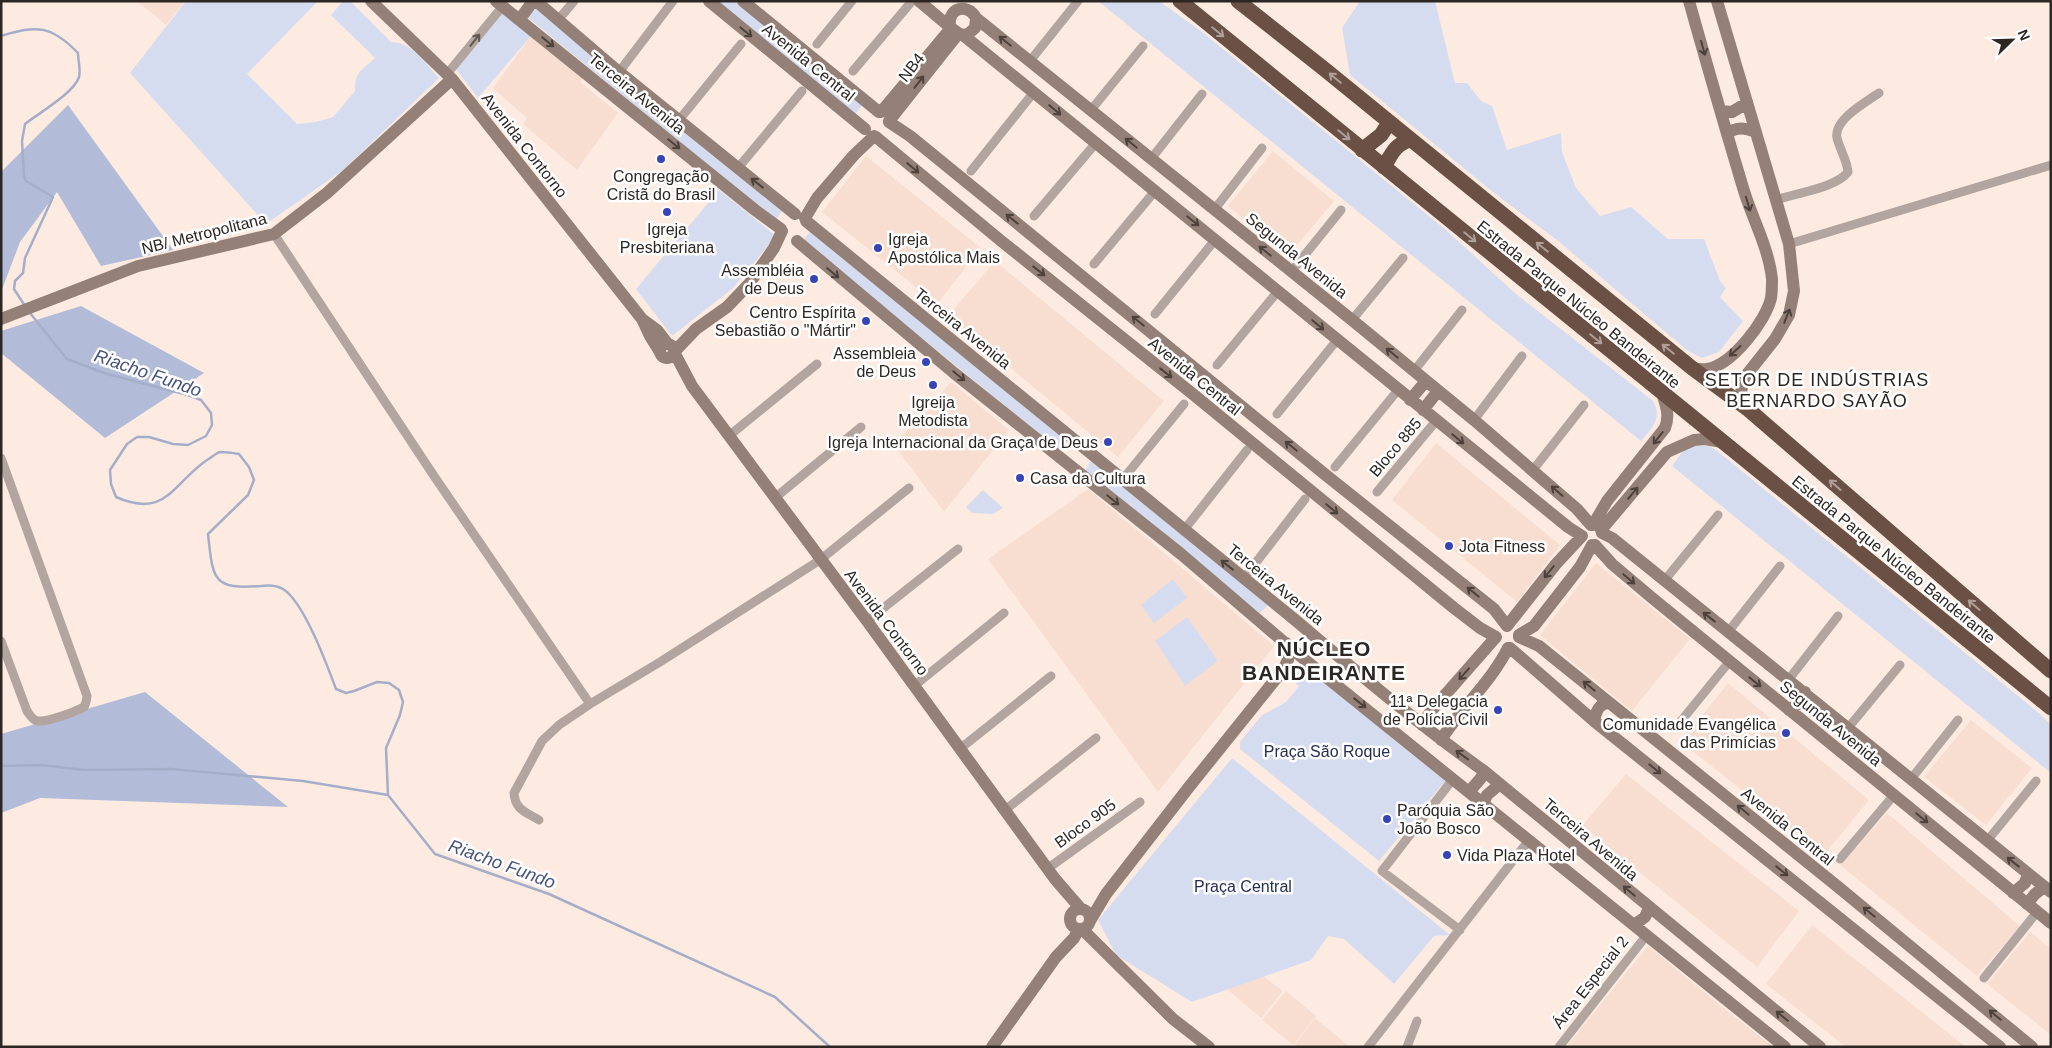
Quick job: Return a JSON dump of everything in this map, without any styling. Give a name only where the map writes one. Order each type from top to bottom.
[{"type":"highway","name":"Estrada Parque Núcleo Bandeirante","points":[[1180,1],[2049,707]]},
{"type":"highway","name":"Estrada Parque Núcleo Bandeirante","points":[[1238,1],[1692,368],[1749,410],[2051,671]]},
{"type":"highway","points":[[1362,150],[1381,135],[1389,122]]},
{"type":"highway","points":[[1384,168],[1398,145],[1410,140]]},
{"type":"street","name":"Avenida Contorno","points":[[371,1],[450,76],[642,319],[657,330],[682,377],[692,386],[730,435],[820,560],[961,748],[1051,874],[1080,920],[1103,951],[1173,1019],[1209,1047]]},
{"type":"street","points":[[450,76],[507,10],[519,1]]},
{"type":"street","points":[[507,10],[535,1]]},
{"type":"street","name":"Terceira Avenida","points":[[535,1],[619,72],[801,217],[1422,725],[1484,771],[1820,1047]]},
{"type":"street","points":[[558,20],[574,1]]},
{"type":"street","points":[[619,72],[673,1]]},
{"type":"street","name":"Avenida Central","points":[[708,1],[1087,309],[1308,492],[1454,608],[1480,628],[1496,637]]},
{"type":"street","name":"Avenida Central","points":[[743,1],[1316,467],[1331,471],[1494,609],[1507,626]]},
{"type":"street","points":[[816,44],[852,1]]},
{"type":"street","points":[[853,71],[912,1]]},
{"type":"street","points":[[919,1],[1034,92],[1436,422],[1568,527],[1582,536],[1585,542],[1593,545]]},
{"type":"street","points":[[1030,61],[1078,1]]},
{"type":"street","points":[[1689,1],[1727,134],[1753,219],[1765,250],[1772,279],[1771,298],[1758,326],[1738,350],[1721,363],[1708,369],[1692,368]]},
{"type":"street","points":[[1717,1],[1789,244],[1794,291],[1789,315],[1775,340],[1744,378],[1738,402]]},
{"type":"street","points":[[970,8],[975,28],[972,32],[955,31],[952,13],[970,8]]},
{"type":"street","name":"Segunda Avenida","points":[[970,8],[1030,61],[1090,110],[1414,370],[1533,470],[1597,529],[1612,538],[1789,679],[1987,842],[2048,889]]},
{"type":"street","name":"Terceira Avenida","points":[[507,10],[788,235],[1263,623],[1305,660],[1785,1047]]},
{"type":"street","name":"NB4","points":[[885,117],[955,31]]},
{"type":"street","points":[[679,120],[741,44]]},
{"type":"street","points":[[1090,110],[1143,46]]},
{"type":"street","name":"NB/ Metropolitana","points":[[4,318],[138,266],[274,234],[327,193],[450,76]]},
{"type":"street","points":[[738,168],[802,91]]},
{"type":"street","points":[[971,171],[1034,92]]},
{"type":"street","points":[[1776,200],[1833,183],[1845,176],[1848,172],[1847,164],[1837,139],[1836,132],[1838,126],[1845,118],[1879,93]]},
{"type":"street","points":[[1151,158],[1202,94]]},
{"type":"street","points":[[1721,111],[1736,111],[1747,103]]},
{"type":"street","points":[[872,113],[885,117],[887,132],[881,136],[870,133],[866,118],[872,113]]},
{"type":"street","points":[[1727,134],[1732,130],[1741,128],[1756,132]]},
{"type":"street","points":[[801,217],[854,155],[870,133]]},
{"type":"street","points":[[1034,216],[1095,144]]},
{"type":"street","points":[[1214,210],[1262,148]]},
{"type":"street","points":[[1789,244],[2051,165]]},
{"type":"street","points":[[1094,264],[1155,191],[1164,189],[1167,186],[1169,173]]},
{"type":"street","points":[[1171,204],[1173,196],[1180,188],[1185,186]]},
{"type":"street","points":[[1291,272],[1341,210]]},
{"type":"street","points":[[788,235],[783,220],[791,214],[801,217]]},
{"type":"street","points":[[668,350],[715,317],[739,295],[788,235],[806,234],[801,217]]},
{"type":"street","points":[[274,234],[434,476],[590,704]]},
{"type":"street","points":[[1155,314],[1215,240]]},
{"type":"street","points":[[1352,320],[1403,258]]},
{"type":"street","points":[[1087,309],[1098,299],[1096,288]]},
{"type":"street","points":[[1217,365],[1278,291]]},
{"type":"street","points":[[1101,322],[1102,314],[1105,310],[1112,304],[1117,304]]},
{"type":"street","points":[[1414,370],[1462,310]]},
{"type":"street","points":[[1758,326],[1758,334],[1765,341],[1775,340]]},
{"type":"street","points":[[1277,414],[1337,340]]},
{"type":"street","points":[[1474,420],[1522,356]]},
{"type":"street","points":[[730,435],[818,364]]},
{"type":"street","points":[[1410,400],[1426,381]]},
{"type":"street","points":[[1244,578],[1308,492],[1331,471],[1398,390]]},
{"type":"street","points":[[1422,410],[1438,391]]},
{"type":"street","points":[[1519,636],[1534,626],[1580,567],[1593,545],[1601,541],[1597,529],[1601,510],[1665,428],[1668,421],[1668,411],[1662,393]]},
{"type":"street","points":[[1123,480],[1184,404]]},
{"type":"street","points":[[1533,470],[1584,405]]},
{"type":"street","name":"Bloco 885","points":[[1376,492],[1436,422]]},
{"type":"street","points":[[776,497],[861,427]]},
{"type":"street","points":[[1058,456],[1068,449],[1072,438]]},
{"type":"street","points":[[1507,626],[1556,564],[1582,536],[1583,531],[1597,529],[1652,471],[1667,452],[1694,440],[1705,439],[1722,442]]},
{"type":"street","points":[[1184,530],[1246,450]]},
{"type":"street","points":[[1076,471],[1082,459],[1090,453]]},
{"type":"street","points":[[1,458],[87,696],[84,707],[48,720],[38,721],[32,718],[27,711],[1,640]]},
{"type":"street","points":[[1639,461],[1652,471]]},
{"type":"street","points":[[1308,492],[1316,467]]},
{"type":"street","points":[[539,820],[517,806],[514,793],[542,741],[559,725],[820,560],[909,488]]},
{"type":"street","points":[[1664,581],[1718,515]]},
{"type":"street","name":"Segunda Avenida","points":[[1593,545],[1612,564],[1730,662],[2051,923]]},
{"type":"street","points":[[867,621],[958,549]]},
{"type":"street","points":[[1728,632],[1780,566]]},
{"type":"street","points":[[1263,623],[1268,620],[1273,612],[1273,602]]},
{"type":"street","points":[[914,686],[1004,612]]},
{"type":"street","points":[[1789,679],[1838,616]]},
{"type":"street","points":[[992,1047],[1080,920],[1106,894],[1283,670],[1288,660],[1278,630],[1285,621],[1294,619]]},
{"type":"street","points":[[1422,725],[1431,711],[1496,637],[1501,628],[1507,626],[1516,628],[1519,636],[1518,642],[1509,648],[1499,666],[1450,725],[1441,740]]},
{"type":"street","name":"Avenida Central","points":[[1519,636],[1539,646],[1946,975],[2032,1047]]},
{"type":"street","points":[[1496,637],[1500,645],[1509,648],[1594,721],[2000,1047]]},
{"type":"street","points":[[1283,670],[1291,664],[1305,660]]},
{"type":"street","points":[[1677,726],[1730,662]]},
{"type":"street","points":[[1848,728],[1900,665]]},
{"type":"street","points":[[961,748],[1051,676]]},
{"type":"street","points":[[1789,710],[1801,702],[1805,692]]},
{"type":"street","points":[[1594,721],[1600,707],[1603,704],[1610,703]]},
{"type":"street","points":[[1803,721],[1811,710],[1821,705]]},
{"type":"street","points":[[1431,711],[1450,725]]},
{"type":"street","points":[[1911,779],[1958,720]]},
{"type":"street","points":[[1005,810],[1096,738]]},
{"type":"street","points":[[1469,792],[1481,778],[1484,771]]},
{"type":"street","points":[[1453,778],[1382,871],[1460,930]]},
{"type":"street","points":[[1987,842],[2036,781]]},
{"type":"street","points":[[1483,804],[1487,795],[1500,784]]},
{"type":"street","points":[[1840,858],[1894,795]]},
{"type":"street","name":"Bloco 905","points":[[1051,874],[1140,802]]},
{"type":"street","points":[[1368,1047],[1529,840]]},
{"type":"street","points":[[2013,893],[2025,883],[2028,874]]},
{"type":"street","points":[[1984,978],[2032,908],[2035,894],[2048,889]]},
{"type":"street","points":[[1634,925],[1646,917],[1649,908]]},
{"type":"street","points":[[1648,937],[1655,927],[1666,921]]},
{"type":"street","name":"Área Especial 2","points":[[1559,1047],[1648,937]]},
{"type":"street","points":[[1921,982],[1928,978],[1932,972],[1933,965]]},
{"type":"street","points":[[1931,991],[1936,983],[1946,975]]},
{"type":"street","points":[[1407,1047],[1417,1021]]},
{"type":"shaded area","points":[[137,1],[185,1],[166,25]]},
{"type":"shaded area","points":[[531,36],[583,78],[580,82],[618,113],[577,170],[523,124],[527,118],[493,88]]},
{"type":"shaded area","points":[[68,105],[173,250],[101,266],[57,192],[20,242],[1,292],[1,172]]},
{"type":"shaded area","points":[[1273,151],[1334,201],[1289,255],[1228,206]]},
{"type":"shaded area","points":[[866,156],[981,248],[937,304],[822,212]]},
{"type":"shaded area","points":[[995,261],[1164,401],[1118,457],[948,316]]},
{"type":"shaded area","points":[[81,306],[204,373],[105,438],[1,353],[1,331]]},
{"type":"shaded area","points":[[951,382],[1009,430],[944,512],[894,445]]},
{"type":"shaded area","points":[[1436,443],[1560,545],[1517,602],[1392,500]]},
{"type":"shaded area","points":[[1088,489],[1274,646],[1158,792],[988,559]]},
{"type":"shaded area","points":[[1596,563],[1690,639],[1632,711],[1540,635]]},
{"type":"shaded area","points":[[1728,683],[1869,800],[1824,855],[1681,742]]},
{"type":"shaded area","points":[[145,692],[288,807],[40,798],[1,813],[1,734]]},
{"type":"shaded area","points":[[1971,720],[2032,768],[1986,825],[1924,777]]},
{"type":"shaded area","points":[[1626,774],[1799,911],[1757,967],[1582,826]]},
{"type":"shaded area","points":[[1887,813],[2020,926],[1977,976],[1840,865]]},
{"type":"shaded area","points":[[1812,925],[1966,1047],[1846,1047],[1766,984]]},
{"type":"shaded area","points":[[2030,932],[2051,949],[2051,1035],[1987,984]]},
{"type":"shaded area","points":[[1648,946],[1721,1006],[1773,1047],[1566,1047]]},
{"type":"shaded area","points":[[1247,964],[1283,991],[1261,1018],[1227,989]]},
{"type":"shaded area","points":[[1286,991],[1316,1016],[1293,1045],[1262,1020]]},
{"type":"shaded area","points":[[1315,1018],[1350,1047],[1298,1047],[1295,1044]]},
{"type":"green space","points":[[186,1],[318,1],[247,74],[297,124],[316,122],[333,117],[355,91],[356,79],[360,72],[375,58],[331,15],[343,1],[350,1],[391,42],[399,43],[412,50],[424,60],[439,78],[343,170],[266,224],[130,73]]},
{"type":"green space","points":[[717,1],[741,1],[865,102],[855,114]]},
{"type":"green space","points":[[1098,1],[1159,1],[1202,32],[1446,230],[1516,294],[1652,400],[1657,417],[1649,432],[1641,441]]},
{"type":"green space","points":[[1360,1],[1435,1],[1455,83],[1467,83],[1481,101],[1492,106],[1507,150],[1561,133],[1562,152],[1576,188],[1600,216],[1631,207],[1668,239],[1704,239],[1720,281],[1726,288],[1720,297],[1743,321],[1719,352],[1702,358],[1688,351],[1557,240],[1498,196],[1350,75],[1342,28]]},
{"type":"green space","points":[[538,2],[786,207],[775,220],[526,16]]},
{"type":"green space","points":[[502,12],[531,36],[478,98],[456,69]]},
{"type":"green space","points":[[719,190],[776,236],[733,288],[672,336],[636,289]]},
{"type":"green space","points":[[812,229],[1070,438],[1059,450],[803,241]]},
{"type":"green space","points":[[1694,446],[1709,446],[1716,450],[2040,714],[2051,725],[2051,773],[1672,466],[1683,451]]},
{"type":"green space","points":[[1092,459],[1270,603],[1260,613],[1084,473]]},
{"type":"green space","points":[[983,490],[1003,508],[993,514],[972,513],[966,507]]},
{"type":"green space","points":[[1173,579],[1187,598],[1154,623],[1141,605]]},
{"type":"green space","points":[[1187,617],[1218,661],[1185,686],[1155,641]]},
{"type":"green space","name":"Praça São Roque","points":[[1303,666],[1446,780],[1379,861],[1240,749],[1240,742],[1261,716],[1286,702],[1299,686],[1291,679],[1297,670]]},
{"type":"green space","name":"Praça Central","points":[[1232,758],[1450,935],[1434,936],[1394,984],[1344,939],[1328,936],[1311,960],[1192,1002],[1116,955],[1098,920]]},
{"type":"waterway","name":"Riacho Fundo","points":[[1,36],[34,29],[51,32],[60,37],[78,53],[80,69],[79,77],[70,90],[25,124],[22,141],[24,176],[26,181],[53,197],[25,258],[23,273],[15,281],[14,289],[25,306]]},
{"type":"waterway","name":"Riacho Fundo","points":[[30,313],[67,359],[107,374],[188,395],[201,400],[211,413],[212,425],[206,436],[188,445],[173,444],[149,437],[137,437],[127,444],[110,470],[111,484],[116,497],[133,503],[146,504],[158,501],[167,496],[195,469],[217,453],[239,454],[249,467],[254,480],[248,495],[208,534],[214,571],[224,583],[233,586],[275,586],[283,589],[291,596],[307,620],[336,689],[346,693],[377,682],[389,683],[399,690],[403,702],[400,715],[386,748],[388,795],[435,854],[549,894],[775,997],[830,1047]]},
{"type":"waterway","points":[[1,766],[41,765],[85,770],[171,769],[303,781],[388,795]]},
{"type":"place","name":"Congregação Cristã do Brasil","points":[[661,159]]},
{"type":"place","name":"Igreja Presbiteriana","points":[[667,212]]},
{"type":"place","name":"Igreja Apostólica Mais","points":[[878,248]]},
{"type":"place","name":"Assembléia de Deus","points":[[814,279]]},
{"type":"place","name":"Centro Espírita Sebastião o \"Mártir\"","points":[[866,321]]},
{"type":"place","name":"Assembleia de Deus","points":[[926,362]]},
{"type":"place","name":"Igreija Metodista","points":[[933,385]]},
{"type":"place","name":"Igreja Internacional da Graça de Deus","points":[[1108,442]]},
{"type":"place","name":"Casa da Cultura","points":[[1020,478]]},
{"type":"place","name":"Jota Fitness","points":[[1449,546]]},
{"type":"place","name":"11ª Delegacia de Polícia Civil","points":[[1498,710]]},
{"type":"place","name":"Comunidade Evangélica das Primícias","points":[[1786,733]]},
{"type":"place","name":"Paróquia São João Bosco","points":[[1387,819]]},
{"type":"place","name":"Vida Plaza Hotel","points":[[1447,855]]},
{"type":"district","name":"SETOR DE INDÚSTRIAS BERNARDO SAYÃO","points":[[1817,390]]},
{"type":"district","name":"NÚCLEO BANDEIRANTE","points":[[1324,661]]}]
